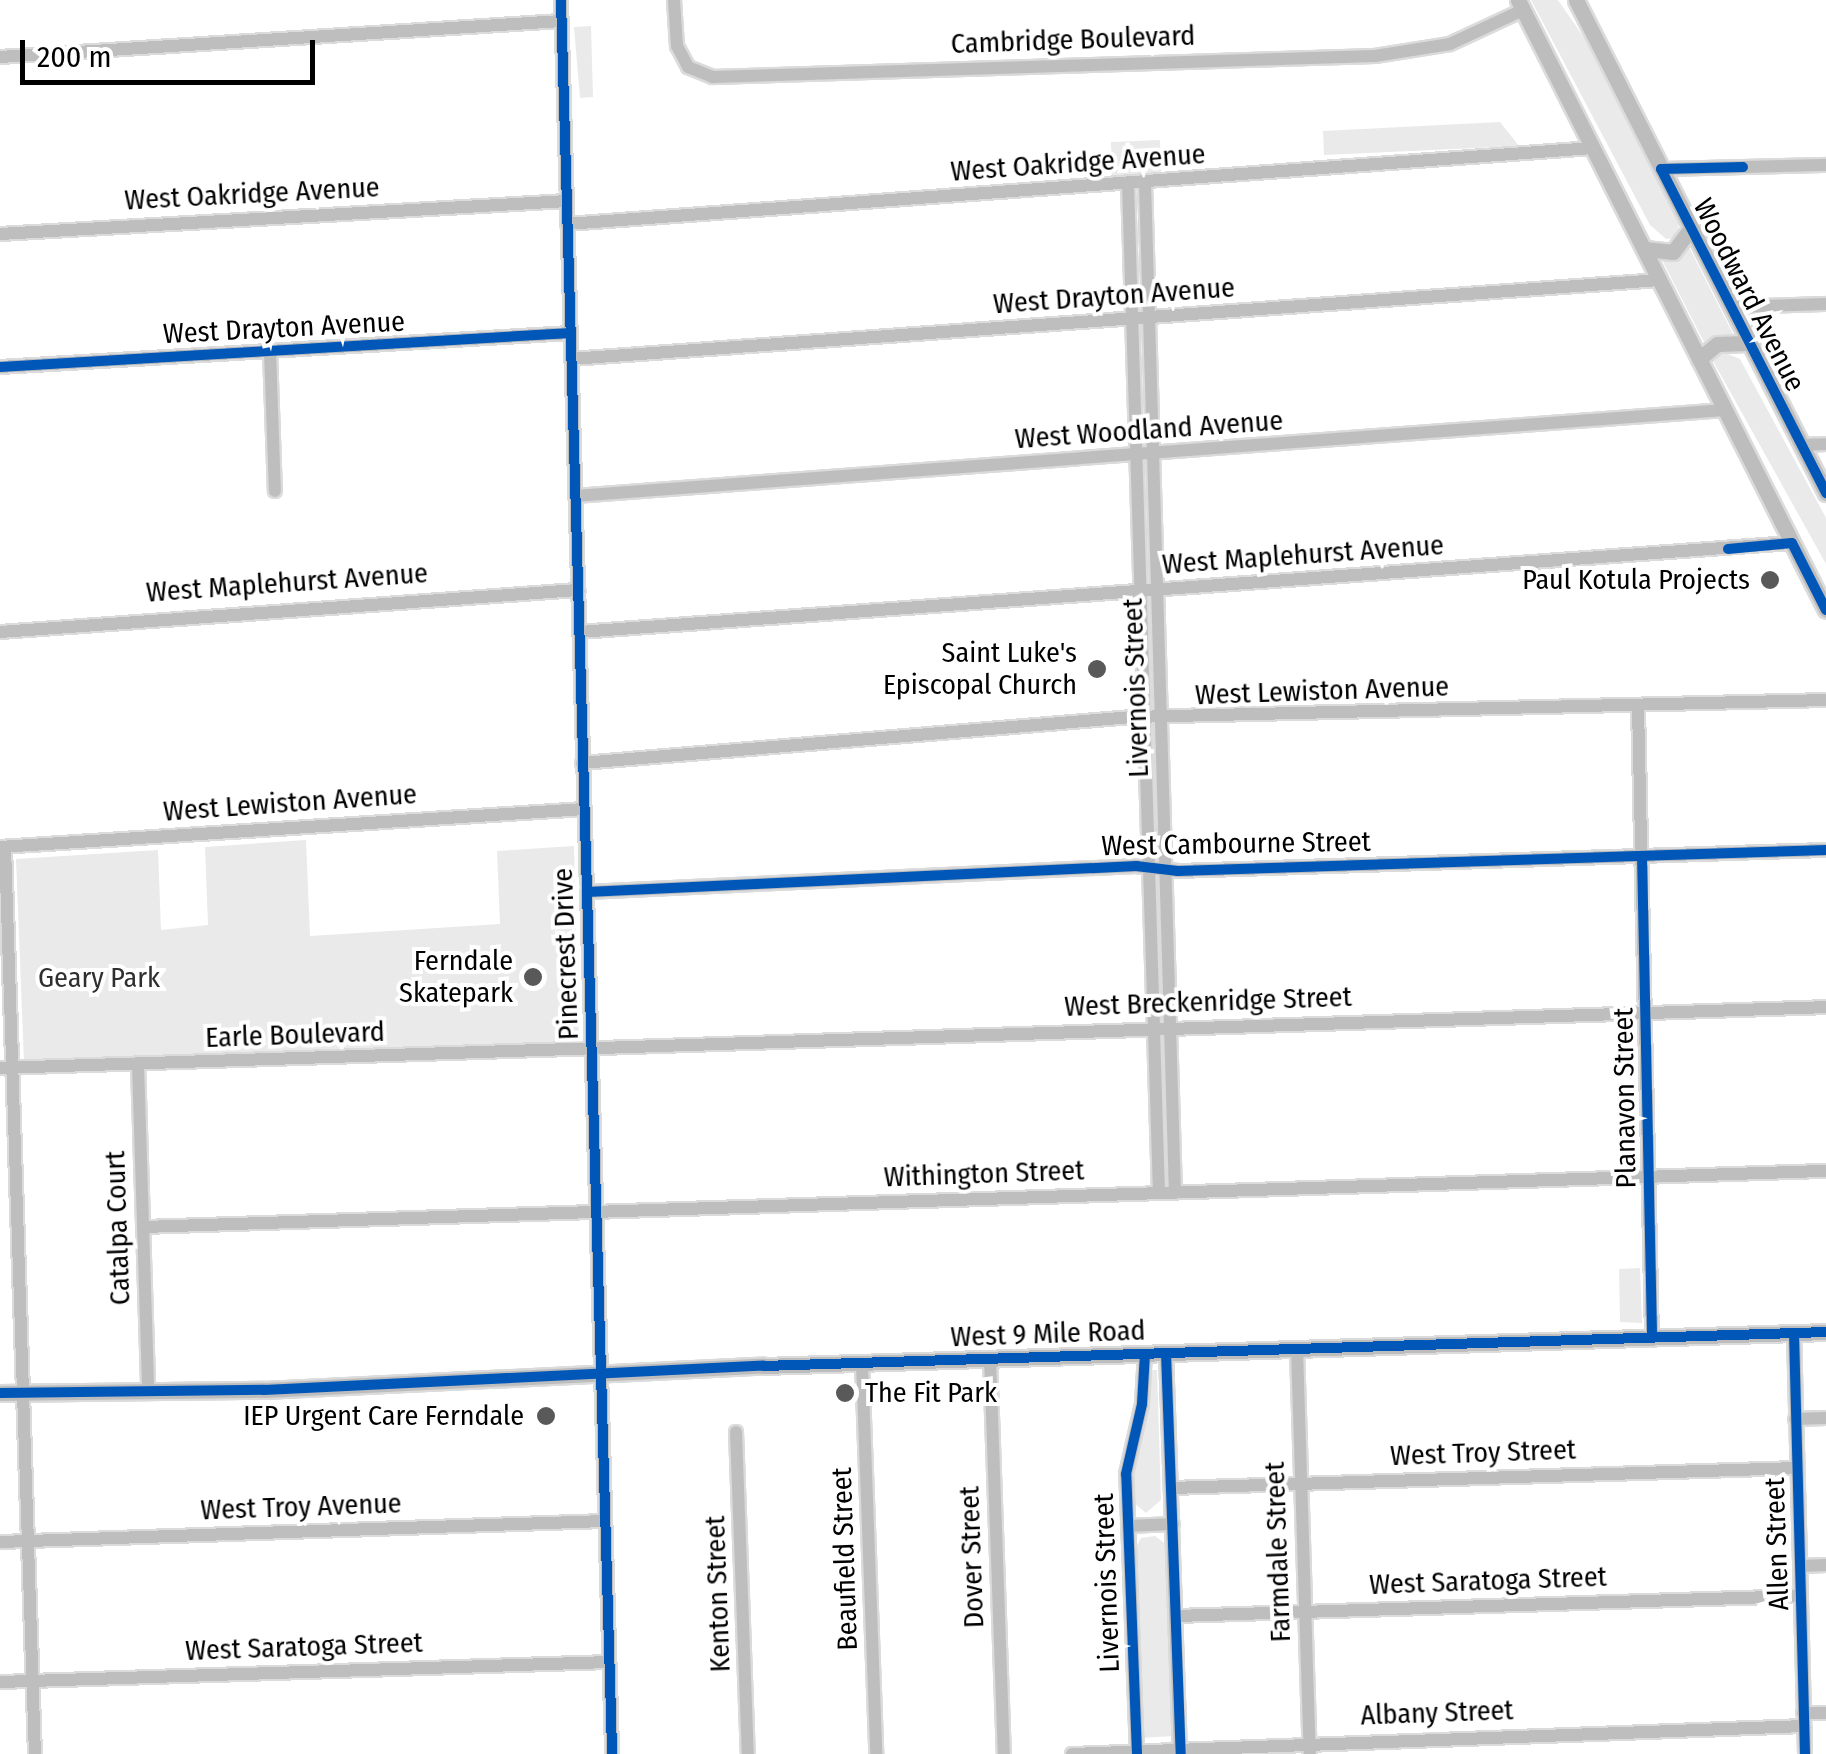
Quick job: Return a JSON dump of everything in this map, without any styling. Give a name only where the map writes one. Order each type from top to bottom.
[{"type":"main road","name":"Woodward Avenue","points":[[1576,0],[1826,493]]},
{"type":"main road","points":[[1521,5],[1826,610]]},
{"type":"main road","points":[[1646,249],[1673,252],[1690,228]]},
{"type":"main road","points":[[1700,359],[1717,344],[1747,343]]},
{"type":"main road","points":[[1808,574],[1826,578]]},
{"type":"main road","name":"West 9 Mile Road","points":[[0,1393],[602,1376],[990,1358],[1826,1332]]},
{"type":"street","points":[[561,0],[579,0]]},
{"type":"street","name":"Pinecrest Drive","points":[[561,0],[612,1754]]},
{"type":"street","name":"Cambridge Boulevard","points":[[674,0],[677,46],[688,67],[713,77],[1375,56],[1450,44],[1521,5]]},
{"type":"street","points":[[0,57],[561,22]]},
{"type":"street","name":"West Oakridge Avenue","points":[[567,224],[1592,148]]},
{"type":"street","points":[[1661,169],[1826,164]]},
{"type":"street","name":"Livernois Street","points":[[1145,183],[1176,1192]]},
{"type":"street","name":"Livernois Street","points":[[1128,184],[1158,1193]]},
{"type":"street","name":"West Oakridge Avenue","points":[[0,234],[567,201]]},
{"type":"street","name":"West Drayton Avenue","points":[[571,360],[1659,280]]},
{"type":"street","points":[[1732,307],[1826,304]]},
{"type":"street","name":"West Drayton Avenue","points":[[0,367],[570,334]]},
{"type":"street","points":[[270,351],[275,491]]},
{"type":"street","name":"West Woodland Avenue","points":[[575,496],[1725,410]]},
{"type":"street","points":[[1801,444],[1826,444]]},
{"type":"street","name":"West Maplehurst Avenue","points":[[579,632],[1792,542]]},
{"type":"street","name":"West Maplehurst Avenue","points":[[0,632],[578,590]]},
{"type":"street","name":"West Lewiston Avenue","points":[[582,762],[1145,718],[1826,700]]},
{"type":"street","name":"Planavon Street","points":[[1638,706],[1652,1338]]},
{"type":"street","name":"West Lewiston Avenue","points":[[2,847],[584,809]]},
{"type":"street","points":[[2,847],[6,1068],[23,1393],[35,1754]]},
{"type":"street","name":"West Cambourne Street","points":[[586,892],[1149,868],[1826,850]]},
{"type":"street","name":"West Breckenridge Street","points":[[592,1049],[1826,1007]]},
{"type":"street","name":"Earle Boulevard","points":[[6,1068],[592,1049]]},
{"type":"street","name":"Catalpa Court","points":[[138,1064],[148,1390]]},
{"type":"street","name":"Withington Street","points":[[143,1228],[1826,1171]]},
{"type":"street","name":"Allen Street","points":[[1794,1333],[1804,1754]]},
{"type":"street","name":"Farmdale Street","points":[[1297,1349],[1309,1748]]},
{"type":"street","points":[[1166,1353],[1180,1750]]},
{"type":"street","name":"Livernois Street","points":[[1137,1752],[1128,1454],[1142,1404],[1144,1354]]},
{"type":"street","name":"Dover Street","points":[[990,1358],[1004,1754]]},
{"type":"street","name":"Beaufield Street","points":[[862,1363],[876,1754]]},
{"type":"street","points":[[1795,1419],[1826,1418]]},
{"type":"street","name":"Kenton Street","points":[[736,1432],[748,1754]]},
{"type":"street","name":"West Troy Street","points":[[1171,1488],[1797,1468]]},
{"type":"street","name":"West Troy Avenue","points":[[0,1542],[604,1521]]},
{"type":"street","points":[[1128,1526],[1172,1524]]},
{"type":"street","points":[[1800,1566],[1826,1565]]},
{"type":"street","name":"West Saratoga Street","points":[[1176,1616],[1801,1596]]},
{"type":"street","name":"West Saratoga Street","points":[[0,1682],[609,1662]]},
{"type":"street","name":"Albany Street","points":[[1072,1754],[1309,1748],[1804,1720],[1826,1712]]},
{"type":"green space","points":[[1531,0],[1558,0],[1589,45],[1679,225],[1676,238],[1666,239],[1650,225]]},
{"type":"green space","points":[[591,26],[593,97],[580,98],[574,27]]},
{"type":"green space","points":[[1500,122],[1519,146],[1324,155],[1323,131]]},
{"type":"green space","points":[[1160,140],[1161,175],[1112,179],[1111,142]]},
{"type":"green space","points":[[1689,247],[1733,334],[1704,342],[1661,258]]},
{"type":"green space","points":[[1721,351],[1740,359],[1826,518],[1826,564],[1713,361]]},
{"type":"green space","name":"Geary Park","points":[[306,840],[310,936],[500,924],[497,851],[574,846],[579,1044],[24,1062],[16,859],[158,850],[161,930],[208,925],[205,847]]},
{"type":"green space","points":[[1640,1268],[1642,1323],[1620,1322],[1619,1269]]},
{"type":"green space","points":[[1151,1370],[1157,1370],[1161,1500],[1146,1513],[1133,1502],[1132,1473]]},
{"type":"green space","points":[[1155,1536],[1167,1545],[1174,1736],[1141,1738],[1134,1551],[1141,1538]]},
{"type":"cycle path","points":[[561,0],[612,1754]]},
{"type":"cycle path","points":[[1743,167],[1661,169],[1826,493]]},
{"type":"cycle path","points":[[0,367],[571,333]]},
{"type":"cycle path","points":[[1728,549],[1792,543],[1826,610]]},
{"type":"cycle path","points":[[587,892],[1136,866],[1178,871],[1826,850]]},
{"type":"cycle path","points":[[1642,856],[1652,1338]]},
{"type":"cycle path","points":[[0,1393],[264,1390],[763,1366],[1826,1332]]},
{"type":"cycle path","points":[[1794,1333],[1805,1754]]},
{"type":"cycle path","points":[[1166,1353],[1181,1754]]},
{"type":"cycle path","points":[[1137,1754],[1126,1474],[1142,1404],[1145,1354]]},
{"type":"place","name":"Paul Kotula Projects","points":[[1770,580]]},
{"type":"place","name":"Saint Luke's Episcopal Church","points":[[1097,669]]},
{"type":"place","name":"Ferndale Skatepark","points":[[533,977]]},
{"type":"place","name":"The Fit Park","points":[[845,1393]]},
{"type":"place","name":"IEP Urgent Care Ferndale","points":[[546,1416]]}]
